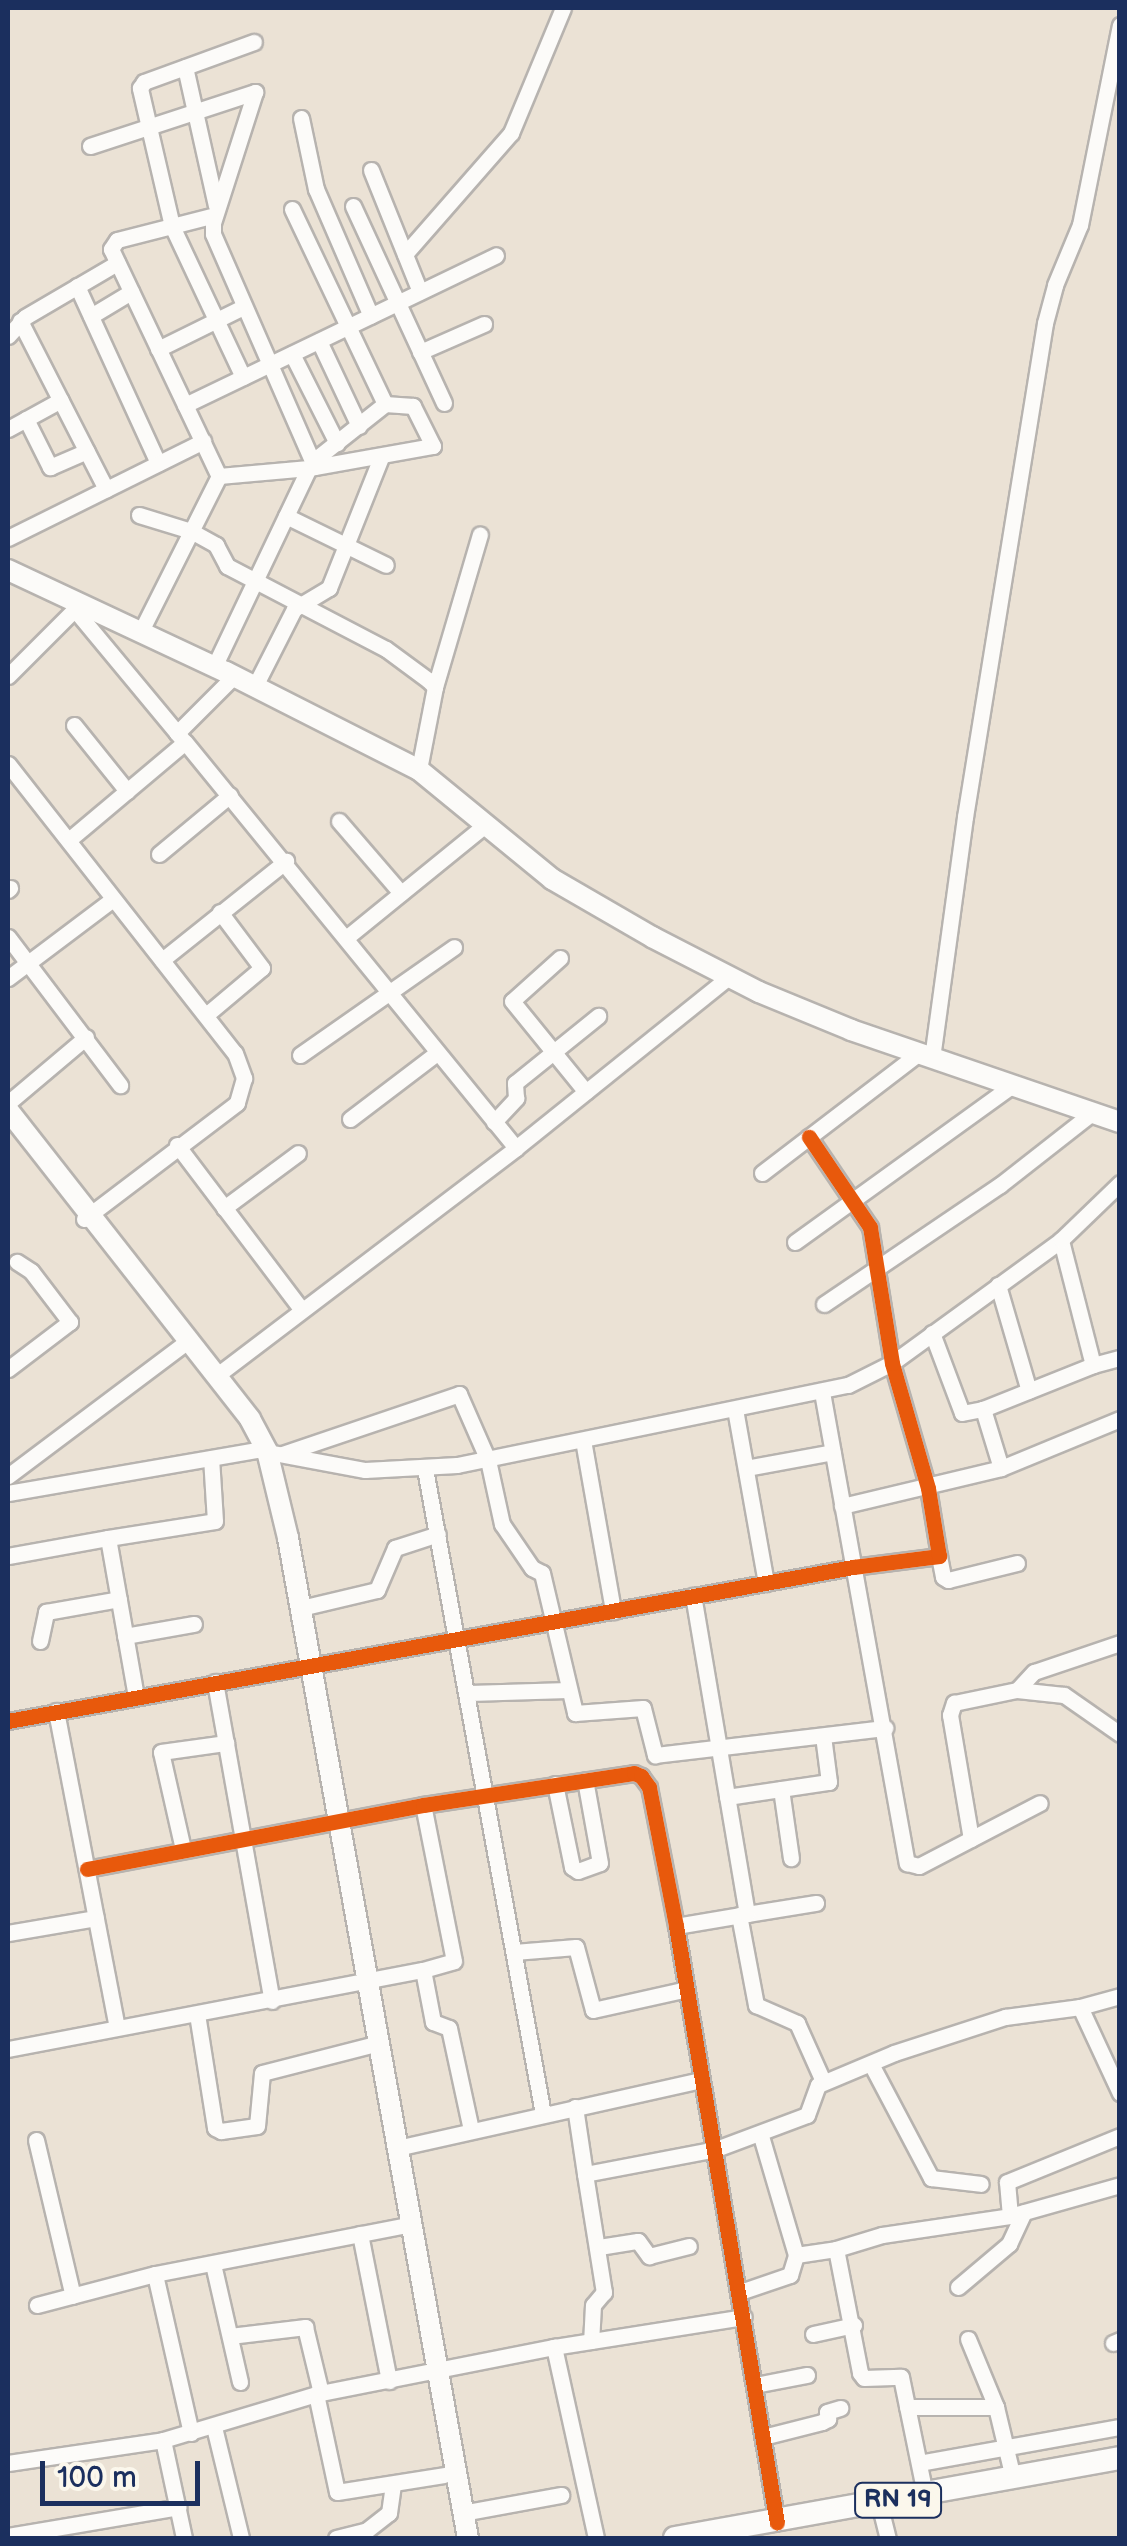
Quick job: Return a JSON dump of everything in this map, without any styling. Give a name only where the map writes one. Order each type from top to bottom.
[{"type":"highway","name":"RN 19","points":[[675,2538],[1118,2458]]},
{"type":"main road","points":[[8,570],[77,607],[141,631],[255,686],[418,769],[454,794],[485,825],[552,879],[730,976],[801,1010],[1120,1122]]},
{"type":"main road","points":[[8,1107],[181,1346],[269,1452],[432,2373],[468,2538]]},
{"type":"main road","points":[[8,1124],[260,1434],[269,1452],[301,1608],[306,1668]]},
{"type":"main road","points":[[374,2044],[398,2148],[406,2225]]},
{"type":"main road","points":[[432,2373],[444,2475],[458,2538]]},
{"type":"street","points":[[405,254],[511,133],[563,8]]},
{"type":"street","points":[[762,1173],[926,1055],[1045,323],[1055,285],[1080,225],[1120,25]]},
{"type":"street","points":[[243,377],[172,226],[140,84],[254,42]]},
{"type":"street","points":[[185,67],[216,212],[215,243],[312,465]]},
{"type":"street","points":[[90,146],[194,108],[255,92],[216,212]]},
{"type":"street","points":[[301,118],[316,189],[371,316]]},
{"type":"street","points":[[371,170],[420,292]]},
{"type":"street","points":[[353,206],[444,403]]},
{"type":"street","points":[[292,209],[384,404]]},
{"type":"street","points":[[216,212],[112,243],[116,262],[219,476]]},
{"type":"street","points":[[186,405],[496,256]]},
{"type":"street","points":[[8,336],[20,321],[116,262]]},
{"type":"street","points":[[77,286],[158,463]]},
{"type":"street","points":[[91,316],[130,292]]},
{"type":"street","points":[[158,350],[243,307]]},
{"type":"street","points":[[20,321],[106,489]]},
{"type":"street","points":[[420,352],[484,324]]},
{"type":"street","points":[[319,340],[359,426]]},
{"type":"street","points":[[292,354],[337,442]]},
{"type":"street","points":[[8,428],[60,400]]},
{"type":"street","points":[[70,839],[181,738],[224,671],[254,583],[312,465],[384,404],[412,406],[434,443],[431,448],[381,457],[312,465],[219,476]]},
{"type":"street","points":[[26,419],[52,468],[87,451]]},
{"type":"street","points":[[8,538],[203,441]]},
{"type":"street","points":[[255,686],[297,606],[329,588],[381,457]]},
{"type":"street","points":[[141,631],[219,476]]},
{"type":"street","points":[[139,515],[191,531],[216,545],[227,566],[297,606],[386,649],[436,687]]},
{"type":"street","points":[[286,516],[386,565]]},
{"type":"street","points":[[418,769],[436,687],[480,534]]},
{"type":"street","points":[[8,676],[77,607],[516,1148]]},
{"type":"street","points":[[74,725],[127,790]]},
{"type":"street","points":[[8,764],[235,1053],[243,1090],[237,1102],[87,1217]]},
{"type":"street","points":[[159,854],[230,795]]},
{"type":"street","points":[[339,821],[401,893]]},
{"type":"street","points":[[346,938],[485,825]]},
{"type":"street","points":[[162,960],[286,862]]},
{"type":"street","points":[[8,978],[113,899]]},
{"type":"street","points":[[206,1014],[262,968],[220,912]]},
{"type":"street","points":[[8,937],[120,1085]]},
{"type":"street","points":[[300,1055],[454,946]]},
{"type":"street","points":[[560,958],[512,998],[586,1092]]},
{"type":"street","points":[[216,1376],[516,1148],[730,976]]},
{"type":"street","points":[[494,1122],[516,1098],[514,1083],[598,1016]]},
{"type":"street","points":[[8,1107],[86,1037]]},
{"type":"street","points":[[350,1118],[436,1053]]},
{"type":"street","points":[[795,1242],[1013,1085]]},
{"type":"street","points":[[824,1304],[1000,1186],[1092,1112]]},
{"type":"street","points":[[809,1138],[868,1220],[892,1363],[928,1488],[948,1580],[1017,1563]]},
{"type":"street","points":[[177,1145],[301,1310]]},
{"type":"street","points":[[224,1208],[298,1154]]},
{"type":"street","points":[[269,1452],[366,1470],[426,1469],[822,1392],[892,1363],[1062,1240],[1120,1183]]},
{"type":"street","points":[[1062,1240],[1093,1365]]},
{"type":"street","points":[[8,1277],[12,1260],[31,1271],[70,1322],[8,1369]]},
{"type":"street","points":[[998,1286],[1029,1391]]},
{"type":"street","points":[[932,1333],[962,1413],[983,1409],[1120,1358]]},
{"type":"street","points":[[8,1476],[181,1346]]},
{"type":"street","points":[[822,1392],[909,1866],[919,1866],[1040,1804]]},
{"type":"street","points":[[8,1493],[211,1458],[269,1452],[454,1394],[463,1396],[488,1460],[502,1524],[532,1568],[542,1573],[573,1712],[645,1709],[655,1755],[886,1728]]},
{"type":"street","points":[[735,1408],[766,1582]]},
{"type":"street","points":[[983,1409],[1001,1468]]},
{"type":"street","points":[[842,1506],[1001,1468],[1120,1419]]},
{"type":"street","points":[[583,1440],[613,1611]]},
{"type":"street","points":[[746,1468],[833,1452]]},
{"type":"street","points":[[8,1556],[215,1521],[211,1458]]},
{"type":"street","points":[[426,1469],[544,2114]]},
{"type":"street","points":[[301,1608],[380,1588],[395,1548],[438,1534]]},
{"type":"street","points":[[108,1538],[136,1696]]},
{"type":"street","points":[[8,1721],[853,1566],[940,1556]]},
{"type":"street","points":[[692,1596],[727,1797],[756,2005],[797,2023],[822,2081]]},
{"type":"street","points":[[40,1641],[46,1612],[118,1599]]},
{"type":"street","points":[[125,1636],[194,1624]]},
{"type":"street","points":[[1017,1690],[1034,1672],[1120,1642]]},
{"type":"street","points":[[216,1682],[272,2000]]},
{"type":"street","points":[[469,1693],[568,1690]]},
{"type":"street","points":[[971,1839],[950,1709],[954,1702],[1017,1690],[1070,1697],[1120,1734]]},
{"type":"street","points":[[56,1711],[117,2028]]},
{"type":"street","points":[[727,1797],[831,1779],[823,1736]]},
{"type":"street","points":[[183,1850],[162,1752],[226,1742]]},
{"type":"street","points":[[87,1869],[486,1794],[634,1773],[645,1780],[716,2149],[777,2522]]},
{"type":"street","points":[[555,1784],[572,1867],[578,1871],[600,1864],[585,1780]]},
{"type":"street","points":[[781,1789],[791,1858]]},
{"type":"street","points":[[8,2048],[362,1984],[454,1960],[423,1805]]},
{"type":"street","points":[[676,1926],[816,1903]]},
{"type":"street","points":[[8,1933],[96,1918]]},
{"type":"street","points":[[514,1952],[576,1948],[594,2010],[687,1989]]},
{"type":"street","points":[[423,1970],[433,2022],[449,2028],[471,2130]]},
{"type":"street","points":[[585,2174],[716,2149],[806,2116],[822,2081],[1004,2018],[1080,2007],[1120,1996]]},
{"type":"street","points":[[1080,2007],[1120,2092]]},
{"type":"street","points":[[197,2014],[218,2131],[257,2126],[262,2073],[374,2044]]},
{"type":"street","points":[[871,2064],[931,2178],[981,2184]]},
{"type":"street","points":[[398,2148],[702,2080]]},
{"type":"street","points":[[575,2107],[604,2292],[593,2304],[591,2342]]},
{"type":"street","points":[[740,2292],[790,2274],[796,2256],[760,2133]]},
{"type":"street","points":[[958,2288],[1009,2244],[1017,2214],[1006,2182],[1120,2136]]},
{"type":"street","points":[[36,2140],[74,2296]]},
{"type":"street","points":[[796,2256],[836,2249],[882,2234],[1017,2214],[1120,2185]]},
{"type":"street","points":[[38,2305],[156,2274],[406,2225]]},
{"type":"street","points":[[360,2234],[389,2381]]},
{"type":"street","points":[[598,2247],[638,2241],[649,2256],[689,2246]]},
{"type":"street","points":[[836,2249],[854,2324],[861,2376],[898,2374],[925,2494]]},
{"type":"street","points":[[213,2264],[240,2382]]},
{"type":"street","points":[[156,2274],[191,2433]]},
{"type":"street","points":[[8,2463],[164,2440],[319,2394],[554,2347],[744,2317]]},
{"type":"street","points":[[813,2334],[854,2324]]},
{"type":"street","points":[[230,2336],[307,2328],[336,2491],[444,2475]]},
{"type":"street","points":[[968,2340],[996,2408],[1012,2478]]},
{"type":"street","points":[[554,2347],[596,2538]]},
{"type":"street","points":[[755,2385],[807,2375]]},
{"type":"street","points":[[908,2407],[996,2408]]},
{"type":"street","points":[[763,2437],[822,2422],[828,2419],[828,2412],[840,2408]]},
{"type":"street","points":[[214,2427],[242,2538]]},
{"type":"street","points":[[918,2463],[1116,2427],[1118,2458]]},
{"type":"street","points":[[1060,2438],[1067,2468]]},
{"type":"street","points":[[164,2440],[184,2538]]},
{"type":"street","points":[[336,2538],[367,2530],[389,2513],[393,2484]]},
{"type":"street","points":[[462,2513],[561,2495]]},
{"type":"street","points":[[879,2503],[888,2538]]},
{"type":"street","points":[[15,2536],[179,2507]]},
{"type":"street","points":[[106,2519],[110,2538]]},
{"type":"cycle path","points":[[8,1721],[853,1567],[939,1556],[928,1488],[892,1363],[870,1227],[809,1137]]},
{"type":"cycle path","points":[[87,1869],[423,1805],[634,1773],[641,1776],[649,1787],[676,1926],[777,2523]]}]
